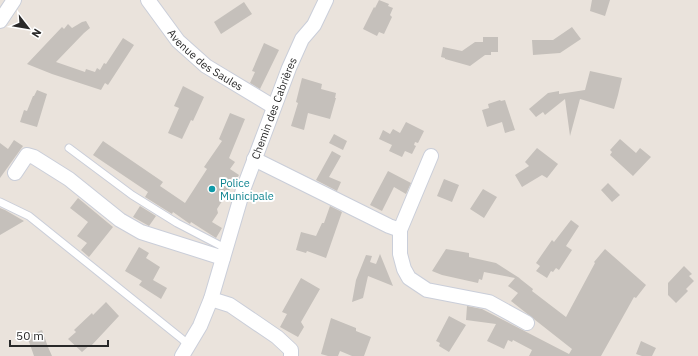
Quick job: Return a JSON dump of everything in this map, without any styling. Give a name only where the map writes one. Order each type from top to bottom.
[{"type":"street","points":[[0,21],[14,0]]},
{"type":"street","name":"Avenue des Saules","points":[[148,0],[178,42],[206,66],[274,107]]},
{"type":"street","name":"Chemin des Cabrières","points":[[186,351],[200,326],[211,299],[254,159],[268,128],[274,107],[302,38],[314,25],[326,0]]},
{"type":"street","points":[[15,173],[27,155],[34,157],[69,179],[120,220],[141,232],[224,253]]},
{"type":"street","points":[[431,156],[400,230],[400,254],[404,269],[409,278],[427,290],[489,302],[527,322]]},
{"type":"street","points":[[254,159],[389,226],[400,230]]},
{"type":"street","points":[[211,299],[230,305],[277,337],[292,350],[291,356]]},
{"type":"lane","points":[[69,148],[132,195],[224,253]]},
{"type":"lane","points":[[0,202],[29,216],[182,339],[186,351]]},
{"type":"building","points":[[379,0],[389,4],[388,6],[393,8],[390,15],[392,17],[384,34],[379,32],[377,36],[363,29]]},
{"type":"building","points":[[592,0],[610,0],[605,16],[590,11]]},
{"type":"building","points":[[244,2],[252,14],[221,34],[214,22]]},
{"type":"building","points":[[86,21],[90,28],[56,62],[85,72],[86,69],[95,72],[97,68],[100,70],[104,63],[106,64],[123,38],[134,45],[108,85],[105,83],[101,90],[27,64],[62,27],[64,29],[68,24],[72,28]]},
{"type":"building","points":[[572,27],[581,39],[560,53],[533,55],[532,40],[553,40]]},
{"type":"building","points":[[483,37],[498,37],[498,52],[491,52],[491,55],[485,55],[470,66],[441,57],[443,47],[462,51],[475,42],[483,42]]},
{"type":"building","points":[[264,43],[279,50],[260,89],[250,83],[255,72],[252,71]]},
{"type":"building","points":[[590,71],[622,78],[614,109],[580,99],[570,136],[565,99],[545,115],[543,112],[536,117],[529,109],[548,93],[559,91],[559,94],[585,90]]},
{"type":"building","points":[[302,78],[322,84],[321,89],[336,93],[330,119],[308,113],[304,130],[291,126],[298,103],[296,102]]},
{"type":"building","points":[[183,86],[204,97],[193,121],[191,120],[182,139],[168,133],[179,108],[174,106]]},
{"type":"building","points":[[37,90],[47,94],[37,127],[20,122],[24,110],[27,111]]},
{"type":"building","points":[[505,100],[515,130],[505,133],[502,122],[487,127],[482,110],[489,108],[488,104]]},
{"type":"building","name":"Police Municipale","points":[[230,113],[245,119],[229,158],[235,162],[230,169],[239,175],[217,209],[218,213],[212,222],[222,228],[216,238],[191,222],[190,224],[173,212],[172,214],[145,197],[148,192],[93,155],[103,141],[163,182],[160,186],[185,203],[207,169],[204,167],[222,141],[219,139]]},
{"type":"building","points":[[406,122],[424,131],[418,143],[415,142],[414,145],[416,146],[412,154],[405,151],[402,157],[389,151],[392,145],[379,139],[383,130],[390,134],[393,129],[400,133]]},
{"type":"building","points":[[334,134],[347,141],[343,150],[329,143]]},
{"type":"building","points":[[620,139],[636,153],[640,148],[651,157],[633,176],[610,155],[612,152],[610,150]]},
{"type":"building","points":[[14,140],[23,146],[0,178],[0,143],[8,149]]},
{"type":"building","points":[[537,148],[558,164],[547,178],[542,175],[522,187],[515,175],[529,166],[525,162]]},
{"type":"building","points":[[332,151],[341,156],[329,177],[341,182],[337,191],[316,180]]},
{"type":"building","points":[[388,171],[411,183],[406,194],[394,187],[382,211],[370,205]]},
{"type":"building","points":[[444,179],[459,185],[452,202],[437,196]]},
{"type":"building","points":[[608,183],[620,195],[612,202],[601,190]]},
{"type":"building","points":[[483,189],[497,197],[484,218],[470,209]]},
{"type":"building","points":[[78,198],[113,227],[89,257],[81,250],[87,243],[77,236],[88,222],[70,208]]},
{"type":"building","points":[[140,206],[156,216],[149,226],[133,217]]},
{"type":"building","points":[[330,206],[342,212],[326,258],[307,251],[306,253],[296,250],[301,232],[316,236],[322,223],[324,223]]},
{"type":"building","points":[[0,208],[5,210],[24,221],[0,235]]},
{"type":"building","points":[[571,220],[579,226],[566,246],[572,250],[559,270],[556,268],[553,272],[551,271],[547,278],[536,271],[540,266],[536,263],[552,240],[554,242]]},
{"type":"building","points":[[139,247],[149,253],[146,258],[160,267],[153,280],[167,288],[161,299],[139,285],[142,281],[125,271]]},
{"type":"building","points":[[446,249],[469,253],[469,257],[496,263],[521,279],[519,278],[533,289],[532,291],[566,317],[595,263],[594,262],[605,249],[646,285],[636,298],[634,297],[601,356],[529,356],[532,350],[513,340],[512,342],[508,340],[504,349],[487,341],[496,324],[466,320],[467,306],[482,309],[569,354],[572,349],[511,301],[518,293],[508,286],[515,278],[484,272],[482,280],[479,279],[478,283],[442,275],[432,271]]},
{"type":"building","points":[[380,254],[393,286],[368,276],[363,298],[352,302],[356,280],[366,255],[372,256],[370,262],[376,264]]},
{"type":"building","points":[[684,266],[692,274],[689,276],[694,281],[686,289],[688,291],[676,303],[668,295],[668,283]]},
{"type":"building","points":[[301,278],[320,289],[301,322],[304,327],[298,337],[280,327],[287,314],[282,312]]},
{"type":"building","points":[[106,302],[119,316],[91,346],[90,345],[82,352],[68,339],[76,332],[74,330],[92,313],[93,315]]},
{"type":"building","points":[[449,316],[466,325],[449,352],[439,346],[440,343],[436,341]]},
{"type":"building","points":[[331,318],[356,328],[356,331],[371,337],[364,356],[352,356],[340,351],[338,356],[321,354]]},
{"type":"building","points":[[42,330],[52,356],[34,356],[27,336]]},
{"type":"building","points":[[641,341],[656,348],[652,356],[642,356],[636,354]]},
{"type":"place","name":"Police Municipale","points":[[212,189]]}]
